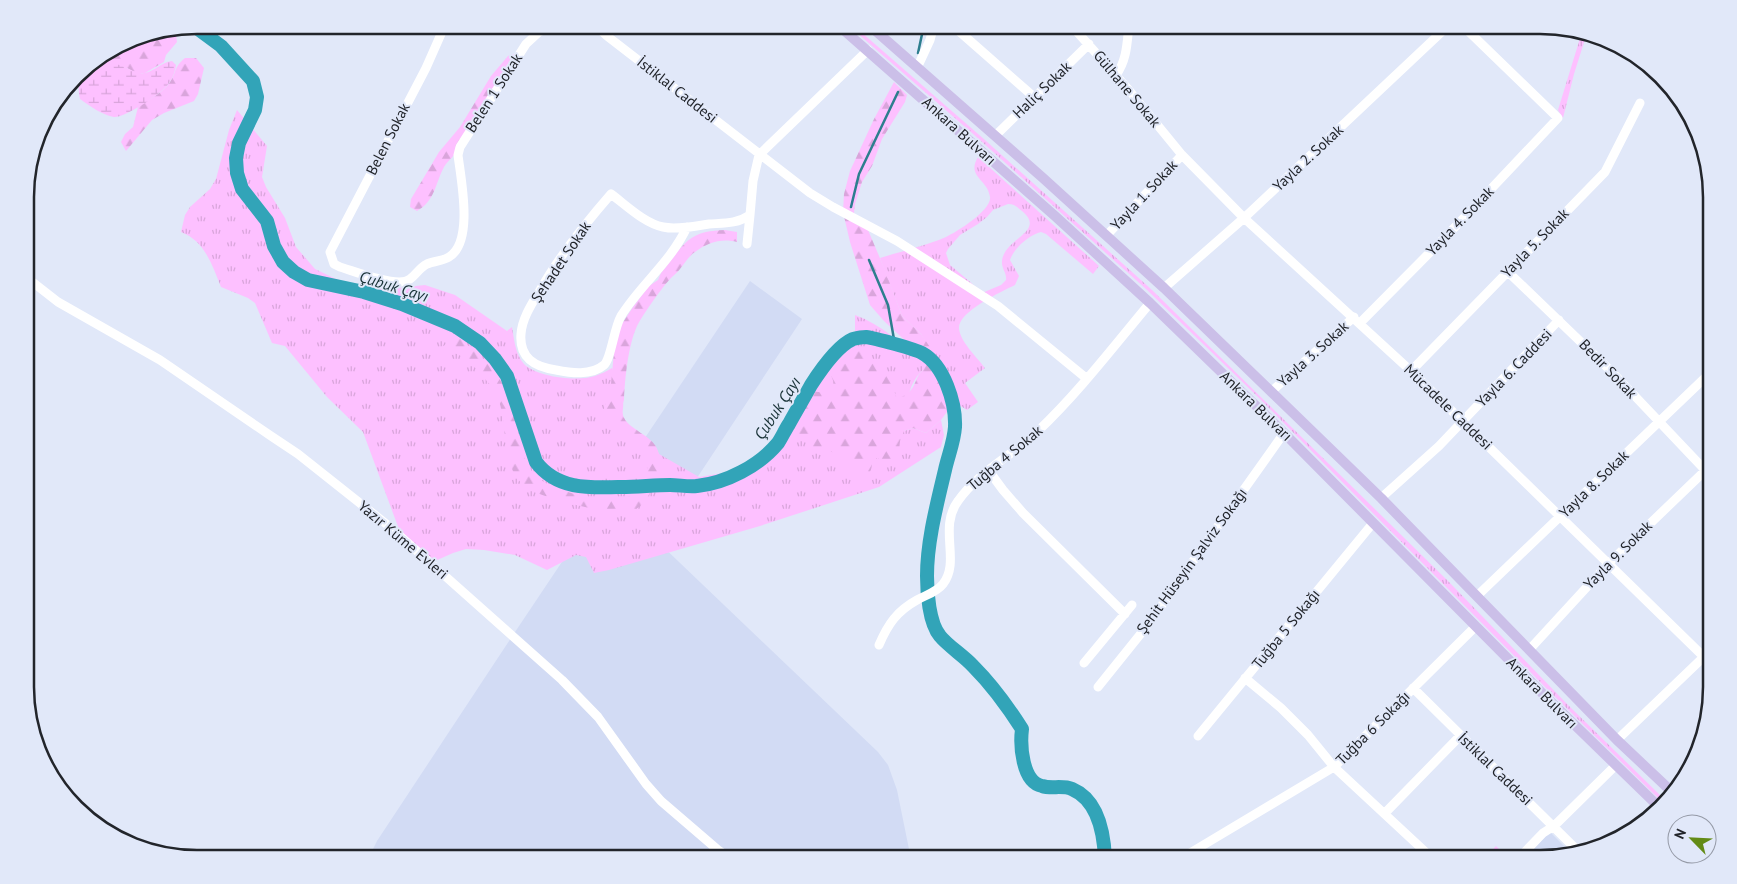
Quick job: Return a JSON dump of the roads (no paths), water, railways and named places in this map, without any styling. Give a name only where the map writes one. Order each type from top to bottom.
[{"type":"main road","name":"Ankara Bulvarı","points":[[849,34],[1150,303],[1284,433],[1655,803]]},
{"type":"main road","name":"Ankara Bulvarı","points":[[879,34],[1107,235],[1272,391],[1477,596],[1617,740],[1668,788]]},
{"type":"street","name":"Belen Sokak","points":[[441,34],[426,68],[330,252],[334,264],[396,282],[410,279],[424,266],[448,258],[457,251],[464,230],[458,155],[460,147]]},
{"type":"street","name":"Belen 1 Sokak","points":[[460,147],[526,44],[537,34]]},
{"type":"street","name":"İstiklal Caddesi","points":[[605,34],[810,193],[897,241],[998,306],[1086,378]]},
{"type":"street","points":[[917,68],[932,34]]},
{"type":"street","points":[[962,34],[1034,97]]},
{"type":"street","name":"Gülhane Sokak","points":[[1080,34],[1182,155]]},
{"type":"street","points":[[1116,75],[1126,56],[1129,34]]},
{"type":"street","name":"Yayla 2. Sokak","points":[[1164,288],[1244,218],[1438,34]]},
{"type":"street","name":"Yayla 4. Sokak","points":[[1357,320],[1457,225],[1558,118],[1471,34]]},
{"type":"street","name":"Haliç Sokak","points":[[995,136],[1089,44]]},
{"type":"street","points":[[747,244],[759,155],[868,50]]},
{"type":"street","name":"Yayla 5. Sokak","points":[[1411,371],[1605,172],[1640,102]]},
{"type":"street","name":"Mücadele Caddesi","points":[[1182,155],[1244,218],[1357,320],[1463,421],[1703,656]]},
{"type":"street","name":"Yayla 1. Sokak","points":[[1107,235],[1182,155]]},
{"type":"street","name":"Şehadet Sokak","points":[[611,194],[642,217],[663,228],[687,228],[670,256],[620,317],[614,332],[609,356],[602,367],[578,373],[554,370],[535,365],[526,355],[522,347],[520,335],[522,324],[529,310],[550,272],[578,232],[611,194]]},
{"type":"street","points":[[687,228],[733,223],[750,215]]},
{"type":"street","name":"Bedir Sokak","points":[[1507,271],[1613,373],[1659,422],[1703,462]]},
{"type":"street","name":"Yazır Küme Evleri","points":[[34,283],[58,302],[160,360],[298,454],[390,526],[579,697],[598,717],[646,784],[661,801],[718,850]]},
{"type":"street","name":"Tuğba 4 Sokak","points":[[879,645],[891,621],[916,600],[943,585],[949,570],[950,546],[948,525],[951,512],[962,495],[1051,419],[1150,303]]},
{"type":"street","name":"Yayla 3. Sokak","points":[[1272,391],[1357,320]]},
{"type":"street","name":"Yayla 6. Caddesi","points":[[1380,498],[1439,446],[1559,320]]},
{"type":"street","name":"Yayla 8. Sokak","points":[[1477,596],[1703,380]]},
{"type":"street","name":"Şehit Hüseyin Şalviz Sokağı","points":[[1098,687],[1147,626],[1284,433]]},
{"type":"street","points":[[989,471],[1023,513],[1124,614]]},
{"type":"street","name":"Yayla 9. Sokak","points":[[1528,650],[1608,564],[1703,472]]},
{"type":"street","name":"Tuğba 5 Sokağı","points":[[1198,736],[1373,523]]},
{"type":"street","points":[[1084,663],[1132,605]]},
{"type":"street","name":"Tuğba 6 Sokağı","points":[[1195,850],[1334,767],[1476,626]]},
{"type":"street","points":[[1617,740],[1703,656]]},
{"type":"street","points":[[1245,678],[1288,715],[1334,767],[1423,850]]},
{"type":"street","name":"İstiklal Caddesi","points":[[1413,688],[1574,847]]},
{"type":"street","points":[[1385,813],[1461,735]]},
{"type":"street","points":[[1526,850],[1537,838],[1554,826],[1616,765]]},
{"type":"waterway","name":"Çubuk Çayı","points":[[205,34],[221,46],[253,81],[257,97],[255,110],[239,143],[236,158],[237,173],[242,189],[267,221],[274,246],[283,262],[294,272],[308,280],[364,292],[402,304],[455,326],[480,343],[507,376],[536,462],[554,478],[586,487],[694,486],[719,481],[752,466],[778,443],[819,373],[829,359],[847,342],[866,337],[918,351],[930,359],[937,366],[947,386],[955,417],[952,444],[936,509],[927,563],[927,590],[933,623],[943,640],[969,662],[987,681],[1022,729],[1022,753],[1030,778],[1042,786],[1072,789],[1088,801],[1098,819],[1104,850]]},
{"type":"waterway","points":[[918,53],[922,34]]},
{"type":"waterway","points":[[851,207],[859,174],[898,92]]},
{"type":"waterway","points":[[869,260],[888,305],[895,345]]}]
